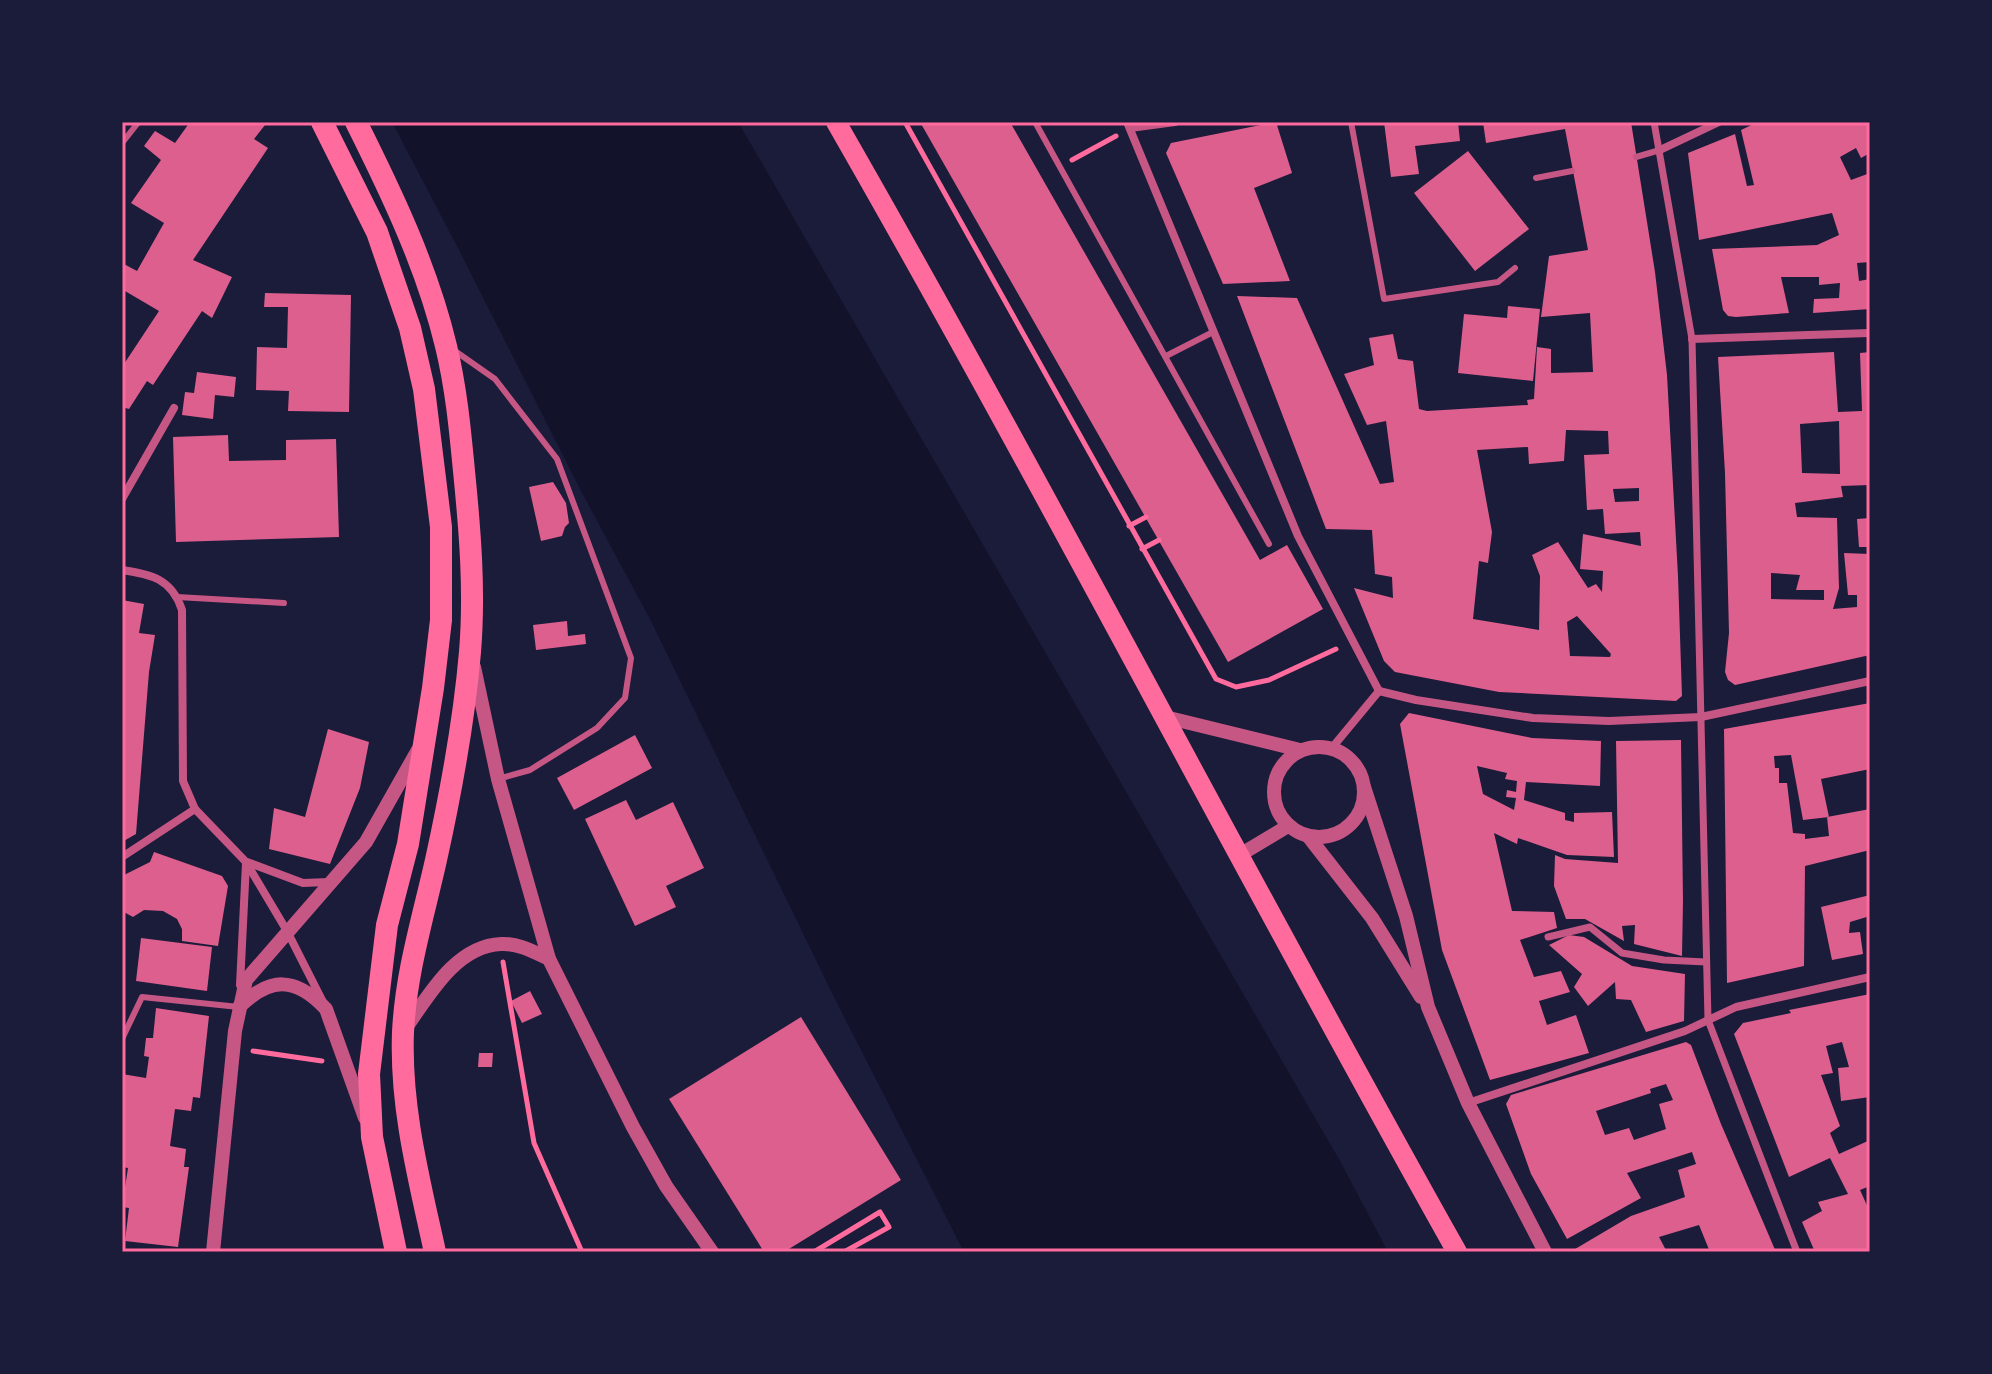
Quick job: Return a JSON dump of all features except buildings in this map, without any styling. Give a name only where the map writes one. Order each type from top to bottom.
[{"type":"highway","points":[[322,122],[377,232],[410,328],[424,389],[439,513],[442,575],[437,656],[408,844],[387,925],[369,1074],[372,1137],[396,1252]]},
{"type":"highway","points":[[356,122],[408,232],[446,345],[455,391],[470,527],[473,582],[470,651],[449,798],[415,941],[403,1031],[406,1109],[435,1252]]},
{"type":"main road","points":[[836,122],[919,267],[1457,1252]]},
{"type":"street","points":[[1175,122],[1129,125],[1298,536],[1379,691],[1430,703],[1544,719],[1609,721],[1701,717],[1870,681]]},
{"type":"street","points":[[1654,122],[1692,339],[1708,1020],[1797,1252]]},
{"type":"street","points":[[1660,150],[1719,122]]},
{"type":"street","points":[[1692,339],[1870,333]]},
{"type":"street","points":[[122,499],[174,408]]},
{"type":"street","points":[[122,570],[150,574],[177,597],[182,610],[183,781],[195,809],[246,862],[319,990],[372,1137]]},
{"type":"street","points":[[470,651],[498,779],[549,959],[633,1127],[666,1186],[712,1252]]},
{"type":"street","points":[[1331,749],[1379,691]]},
{"type":"street","points":[[1165,717],[1300,750]]},
{"type":"street","points":[[239,1007],[246,980],[366,842],[423,741]]},
{"type":"street","points":[[1364,787],[1358,816],[1349,827],[1323,838],[1308,836],[1288,826],[1275,804],[1275,779],[1289,757],[1300,750],[1315,747],[1331,749],[1343,754],[1361,774],[1406,916],[1428,1007],[1468,1103],[1545,1252]]},
{"type":"street","points":[[122,857],[195,809]]},
{"type":"street","points":[[1238,856],[1288,826]]},
{"type":"street","points":[[1308,836],[1372,918],[1428,1007]]},
{"type":"street","points":[[246,862],[303,883],[333,882]]},
{"type":"street","points":[[213,1252],[239,1007],[246,862]]},
{"type":"street","points":[[1548,937],[1590,927],[1622,953],[1664,960],[1706,962]]},
{"type":"street","points":[[403,1031],[452,968],[470,953],[501,944],[519,946],[549,959]]},
{"type":"street","points":[[1468,1103],[1685,1031],[1736,1007],[1870,977]]},
{"type":"street","points":[[239,1007],[255,991],[279,984],[303,990],[326,1009]]},
{"type":"lane","points":[[1035,122],[1269,544]]},
{"type":"lane","points":[[1351,122],[1384,299],[1498,282],[1515,268]]},
{"type":"lane","points":[[122,143],[137,124]]},
{"type":"lane","points":[[1636,157],[1660,150]]},
{"type":"lane","points":[[1536,178],[1572,171]]},
{"type":"lane","points":[[1166,356],[1213,332]]},
{"type":"lane","points":[[446,345],[495,379],[557,459],[631,658],[625,698],[597,728],[530,770],[498,779]]},
{"type":"lane","points":[[177,597],[284,603]]},
{"type":"lane","points":[[122,1039],[142,997],[239,1007]]},
{"type":"path","points":[[905,122],[1216,679],[1236,687],[1269,680],[1354,644]]},
{"type":"path","points":[[1060,166],[1129,125]]},
{"type":"path","points":[[1129,526],[1146,517]]},
{"type":"path","points":[[1142,549],[1159,540]]},
{"type":"path","points":[[503,961],[534,1143],[582,1252]]},
{"type":"path","points":[[264,1052],[322,1061]]},
{"type":"path","points":[[814,1252],[880,1212],[889,1227],[844,1252]]},
{"type":"shaded area","points":[[392,122],[738,122],[1340,1161],[1388,1252],[964,1252],[834,997],[650,619]]}]
